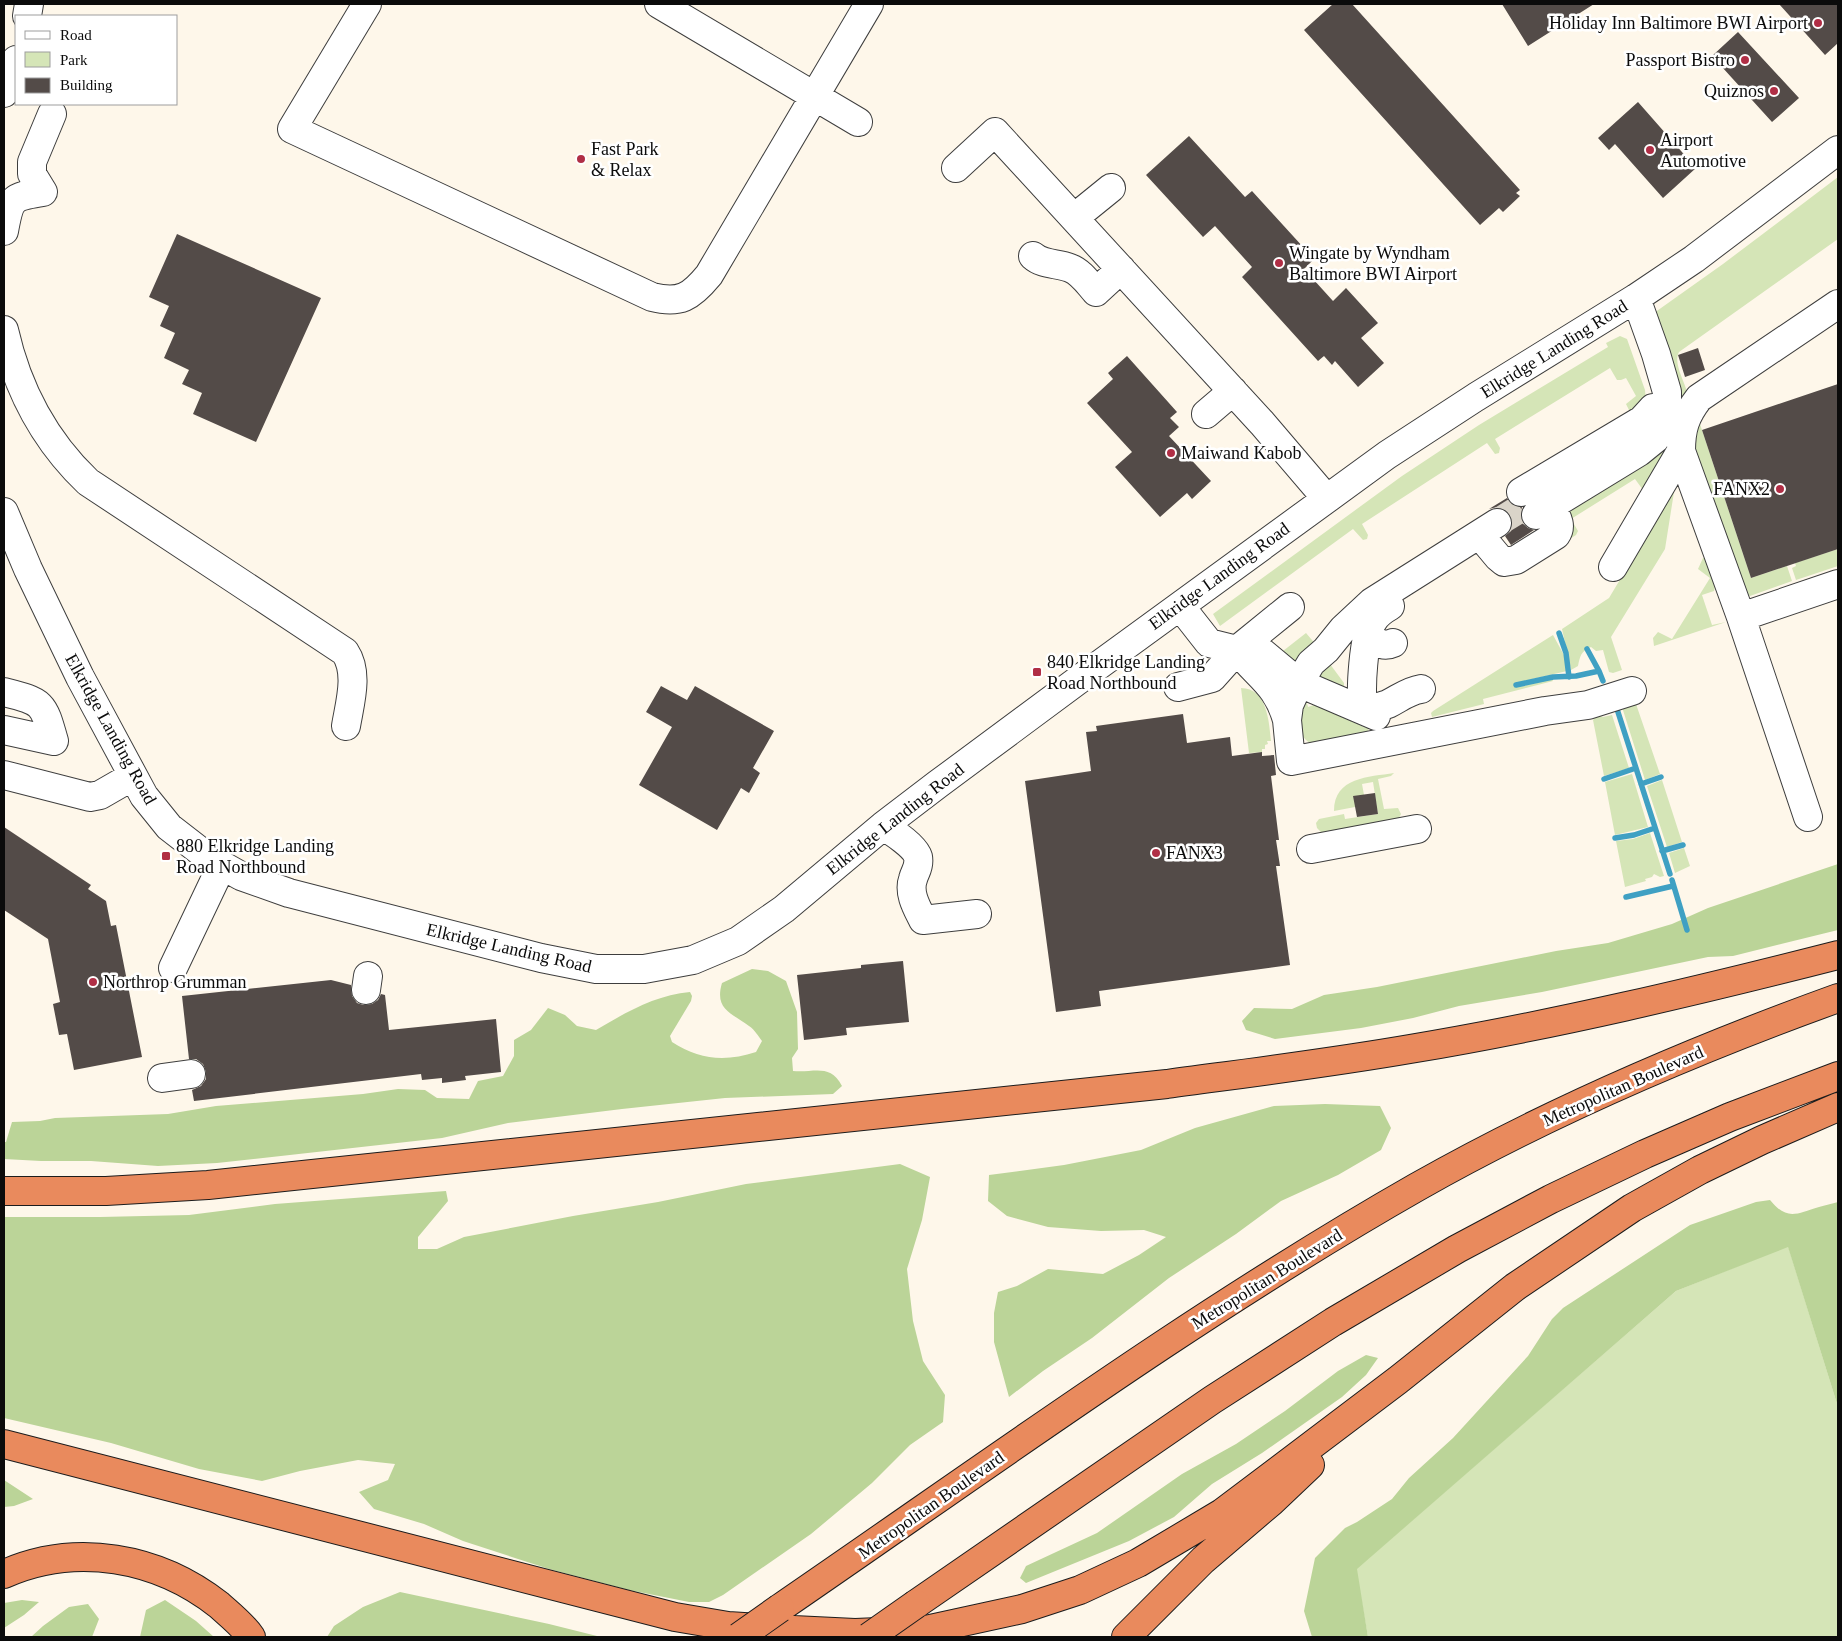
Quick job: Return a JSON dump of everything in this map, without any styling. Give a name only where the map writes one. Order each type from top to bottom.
[{"type":"highway","points":[[4,1190],[106,1191],[208,1184],[1167,1084],[1412,1049],[1517,1029],[1673,997],[1838,955]]},
{"type":"highway","name":"Metropolitan Boulevard","points":[[740,1637],[1174,1337],[1295,1260],[1419,1186],[1515,1136],[1620,1085],[1735,1037],[1838,998]]},
{"type":"highway","points":[[869,1637],[1212,1400],[1333,1322],[1457,1249],[1551,1198],[1645,1154],[1730,1117],[1838,1076]]},
{"type":"highway","points":[[4,1444],[674,1617],[728,1626],[864,1633],[926,1630],[1022,1609],[1080,1590],[1130,1567],[1180,1540],[1222,1513],[1398,1380],[1515,1287],[1632,1208],[1700,1170],[1762,1140],[1838,1107]]},
{"type":"highway","points":[[1126,1637],[1203,1560],[1271,1502],[1398,1380]]},
{"type":"highway","points":[[4,1574],[42,1561],[77,1557],[112,1558],[147,1566],[176,1577],[204,1594],[225,1611],[251,1637]]},
{"type":"street","points":[[367,4],[292,129],[652,297],[667,300],[680,299],[697,290],[709,275],[869,4]]},
{"type":"street","points":[[660,4],[858,122]]},
{"type":"street","points":[[4,93],[15,63]]},
{"type":"street","points":[[4,231],[12,201],[20,196],[43,192],[32,174],[32,162],[52,114]]},
{"type":"street","points":[[956,168],[995,132],[1233,391],[1326,498]]},
{"type":"street","name":"Elkridge Landing Road","points":[[4,512],[12,552],[144,796],[169,827],[209,858],[241,876],[289,893],[541,958],[596,969],[644,969],[693,960],[738,941],[784,909],[883,826],[1326,498],[1423,430],[1629,303],[1694,259],[1838,150]]},
{"type":"street","points":[[1074,218],[1112,188]]},
{"type":"street","points":[[1033,256],[1043,262],[1068,267],[1076,271],[1096,292],[1121,269]]},
{"type":"street","points":[[1534,504],[1647,428],[1653,408],[1651,388],[1629,303]]},
{"type":"street","points":[[1534,504],[1639,452],[1655,439],[1663,426],[1667,411],[1667,392],[1656,354],[1629,303]]},
{"type":"street","points":[[1808,817],[1741,617],[1681,452],[1681,435],[1688,413],[1699,398],[1838,304]]},
{"type":"street","points":[[4,330],[10,359],[40,421],[70,464],[88,482],[345,652],[351,660],[352,672],[346,726]]},
{"type":"street","points":[[1206,414],[1233,391]]},
{"type":"street","points":[[1613,567],[1681,452]]},
{"type":"street","points":[[1287,720],[1289,705],[1311,663],[1355,630],[1372,622],[1379,613],[1495,528],[1498,557],[1504,562],[1516,560],[1556,535],[1559,522],[1534,504]]},
{"type":"street","points":[[1741,617],[1838,584]]},
{"type":"street","points":[[1180,606],[1209,643],[1237,650],[1252,650],[1263,653],[1299,683],[1379,718],[1392,728],[1401,739]]},
{"type":"street","points":[[1178,686],[1212,678],[1237,650],[1290,607]]},
{"type":"street","points":[[1355,630],[1378,643],[1389,645],[1393,643]]},
{"type":"street","points":[[1355,630],[1365,643],[1362,693],[1364,710]]},
{"type":"street","points":[[1237,650],[1274,690],[1284,708],[1291,761],[1546,711],[1588,705],[1632,691]]},
{"type":"street","points":[[1364,710],[1377,708],[1409,692],[1421,689],[1405,711],[1400,728],[1401,739]]},
{"type":"street","points":[[4,692],[31,699],[38,704],[46,713],[54,741],[4,730]]},
{"type":"street","points":[[4,775],[90,796],[100,796],[133,776]]},
{"type":"street","points":[[883,826],[903,839],[918,855],[918,868],[912,881],[914,903],[924,920],[977,914]]},
{"type":"street","points":[[1311,849],[1417,829]]},
{"type":"street","points":[[172,968],[222,866]]},
{"type":"street","points":[[162,1078],[191,1074]]},
{"type":"green space","points":[[1838,177],[1838,239],[1679,352],[1677,356],[1678,366],[1687,392],[1683,398],[1679,398],[1654,313],[1723,264]]},
{"type":"green space","points":[[1620,336],[1627,339],[1645,390],[1646,400],[1633,418],[1626,404],[1636,396],[1626,378],[1617,380],[1610,368],[1495,439],[1500,448],[1499,453],[1495,454],[1487,443],[1362,524],[1368,535],[1367,539],[1363,540],[1353,529],[1220,626],[1213,614],[1402,476],[1479,425],[1608,347],[1606,343]]},
{"type":"green space","points":[[1699,421],[1751,578],[1787,566],[1792,581],[1750,596],[1745,594],[1690,440]]},
{"type":"green space","points":[[1663,450],[1665,452],[1643,490],[1635,479],[1571,519],[1578,531],[1576,535],[1559,546],[1565,510]]},
{"type":"green space","points":[[1673,491],[1665,549],[1611,637],[1622,670],[1613,673],[1609,672],[1603,650],[1596,651],[1591,647],[1582,654],[1578,666],[1571,670],[1562,629],[1609,598]]},
{"type":"green space","points":[[1838,549],[1838,566],[1796,580],[1792,568],[1796,566],[1795,563]]},
{"type":"green space","points":[[1703,558],[1705,558],[1715,586],[1714,591],[1702,595],[1712,625],[1726,622],[1654,646],[1653,638],[1658,632],[1672,639],[1710,578],[1698,569]]},
{"type":"green space","points":[[1306,633],[1317,646],[1297,665],[1283,656],[1283,651]]},
{"type":"green space","points":[[1553,635],[1564,655],[1567,671],[1516,683],[1517,687],[1552,679],[1553,681],[1483,699],[1484,704],[1432,717],[1431,713],[1433,711]]},
{"type":"green space","points":[[1327,660],[1344,683],[1344,688],[1317,677]]},
{"type":"green space","points":[[1241,688],[1250,689],[1256,693],[1265,707],[1271,741],[1267,741],[1268,744],[1265,745],[1265,749],[1262,749],[1262,752],[1249,753]]},
{"type":"green space","points":[[1307,703],[1308,707],[1314,705],[1366,728],[1369,726],[1368,732],[1310,743],[1302,735],[1299,724],[1301,712]]},
{"type":"green space","points":[[1636,704],[1660,774],[1645,780],[1622,707]]},
{"type":"green space","points":[[1597,715],[1603,717],[1612,715],[1629,768],[1604,776],[1593,720]]},
{"type":"green space","points":[[1394,773],[1391,776],[1378,779],[1384,809],[1398,808],[1401,814],[1398,820],[1324,835],[1317,828],[1316,823],[1319,819],[1344,814],[1345,819],[1378,814],[1373,782],[1362,784],[1364,795],[1355,807],[1334,811],[1336,800],[1340,791],[1346,785],[1364,778]]},
{"type":"green space","points":[[1632,774],[1648,827],[1615,835],[1605,782]]},
{"type":"green space","points":[[1662,780],[1682,842],[1667,847],[1647,786]]},
{"type":"green space","points":[[1650,833],[1664,876],[1660,877],[1654,874],[1652,877],[1645,879],[1646,881],[1625,887],[1616,841],[1633,839]]},
{"type":"green space","points":[[1684,848],[1690,866],[1675,873],[1669,853]]},
{"type":"green space","points":[[1838,864],[1838,930],[1733,956],[1708,957],[1542,992],[1459,1006],[1413,1018],[1361,1028],[1275,1039],[1246,1030],[1242,1021],[1254,1008],[1292,1009],[1324,995],[1377,987],[1556,951],[1608,943],[1672,924],[1708,908]]},
{"type":"green space","points":[[752,969],[768,971],[786,981],[797,1012],[798,1049],[792,1058],[793,1071],[821,1071],[832,1074],[842,1086],[833,1094],[725,1098],[622,1109],[508,1123],[442,1138],[217,1163],[158,1166],[91,1161],[4,1159],[4,1142],[6,1142],[12,1122],[40,1121],[55,1118],[168,1114],[216,1106],[363,1094],[398,1089],[425,1090],[437,1098],[469,1099],[478,1081],[503,1076],[514,1056],[514,1040],[531,1030],[548,1008],[565,1015],[577,1026],[596,1030],[629,1011],[653,1001],[690,992],[692,996],[691,1001],[670,1036],[672,1042],[692,1053],[713,1058],[745,1055],[756,1052],[762,1041],[755,1031],[726,1010],[720,999],[720,992],[722,983]]},
{"type":"green space","points":[[1325,1104],[1380,1106],[1391,1128],[1381,1150],[1338,1175],[1281,1201],[1236,1234],[1169,1278],[1092,1338],[1009,1397],[994,1342],[994,1313],[998,1292],[1017,1286],[1048,1269],[1103,1274],[1139,1255],[1166,1237],[1144,1230],[1101,1231],[1048,1227],[1007,1216],[988,1201],[989,1175],[1064,1165],[1141,1150],[1195,1128],[1274,1106]]},
{"type":"green space","points":[[900,1164],[930,1177],[922,1220],[907,1269],[913,1321],[923,1361],[945,1395],[943,1422],[910,1445],[872,1483],[811,1534],[723,1595],[709,1602],[689,1602],[629,1590],[549,1569],[463,1541],[424,1524],[374,1509],[359,1492],[388,1480],[395,1464],[358,1460],[300,1471],[262,1481],[199,1469],[111,1443],[4,1418],[4,1217],[189,1215],[275,1204],[446,1191],[448,1201],[418,1237],[418,1249],[437,1249],[464,1237],[746,1184]]},
{"type":"green space","points":[[1770,1200],[1782,1211],[1792,1214],[1838,1202],[1838,1407],[1788,1247],[1676,1291],[1357,1569],[1368,1637],[1312,1637],[1304,1611],[1315,1558],[1345,1528],[1392,1499],[1409,1478],[1453,1438],[1528,1356],[1552,1319],[1563,1308],[1690,1225],[1756,1202]]},
{"type":"green space","points":[[1788,1246],[1838,1407],[1838,1637],[1368,1637],[1356,1569],[1676,1291]]},
{"type":"green space","points":[[1366,1355],[1378,1358],[1366,1375],[1342,1397],[1262,1453],[1212,1484],[1174,1517],[1129,1541],[1026,1583],[1020,1578],[1026,1566],[1097,1533],[1182,1474],[1236,1444],[1285,1411],[1338,1371]]},
{"type":"green space","points":[[4,1480],[33,1499],[14,1506],[4,1507]]},
{"type":"green space","points":[[400,1592],[601,1637],[327,1637],[334,1626],[363,1607]]},
{"type":"green space","points":[[22,1600],[39,1602],[4,1628],[4,1603]]},
{"type":"green space","points":[[165,1600],[196,1621],[214,1637],[140,1637],[146,1610]]},
{"type":"green space","points":[[88,1604],[99,1619],[92,1637],[31,1637],[69,1607]]},
{"type":"building","points":[[1333,4],[1352,4],[1520,190],[1516,193],[1520,196],[1503,212],[1499,208],[1480,225],[1304,30]]},
{"type":"building","points":[[1502,4],[1594,4],[1528,46]]},
{"type":"building","name":"Holiday Inn Baltimore BWI Airport","points":[[1779,4],[1838,4],[1838,43],[1825,55]]},
{"type":"building","points":[[1738,32],[1799,98],[1772,122],[1712,56]]},
{"type":"building","name":"Airport Automotive","points":[[1638,102],[1696,168],[1663,198],[1615,144],[1609,150],[1598,138]]},
{"type":"building","name":"Wingate by Wyndham Baltimore BWI Airport","points":[[1189,136],[1245,197],[1252,191],[1314,259],[1304,269],[1333,301],[1346,288],[1378,323],[1361,338],[1384,363],[1358,387],[1335,361],[1332,365],[1324,356],[1318,361],[1242,277],[1252,267],[1215,226],[1203,237],[1146,175]]},
{"type":"building","points":[[177,234],[321,298],[256,442],[193,414],[202,393],[182,384],[189,370],[164,358],[175,333],[160,326],[169,306],[149,297]]},
{"type":"building","points":[[1698,348],[1705,370],[1685,377],[1678,355]]},
{"type":"building","points":[[1127,356],[1177,412],[1170,418],[1179,427],[1169,436],[1211,481],[1192,499],[1187,493],[1160,517],[1115,467],[1132,452],[1087,403],[1113,379],[1108,373]]},
{"type":"building","name":"FANX2","points":[[1838,384],[1838,549],[1751,578],[1702,430]]},
{"type":"building","points":[[1507,498],[1513,505],[1522,507],[1520,515],[1522,523],[1534,530],[1511,545],[1505,536],[1511,531],[1513,523],[1510,514],[1504,509],[1497,507],[1489,509]]},
{"type":"building","points":[[661,686],[687,700],[695,686],[774,731],[753,768],[760,773],[749,793],[741,788],[717,830],[639,785],[672,727],[646,712]]},
{"type":"building","name":"FANX3","points":[[1183,714],[1187,743],[1230,737],[1232,756],[1262,752],[1262,756],[1274,755],[1276,775],[1271,776],[1279,840],[1276,840],[1280,866],[1276,866],[1290,965],[1099,991],[1101,1006],[1056,1012],[1025,781],[1091,771],[1086,732],[1097,731],[1096,726]]},
{"type":"building","points":[[1375,793],[1378,814],[1357,817],[1353,796]]},
{"type":"building","points":[[4,827],[91,885],[88,889],[106,901],[111,926],[116,925],[142,1057],[74,1070],[67,1034],[59,1035],[53,1004],[60,1002],[48,939],[4,910]]},
{"type":"building","points":[[903,961],[909,1022],[846,1028],[847,1035],[804,1040],[797,975],[861,968],[861,965]]},
{"type":"building","points":[[331,980],[351,985],[352,996],[357,1003],[363,1005],[372,1004],[378,1000],[381,994],[385,995],[389,1030],[496,1019],[501,1072],[465,1076],[466,1080],[442,1083],[442,1078],[422,1080],[421,1074],[194,1101],[192,1090],[201,1086],[206,1079],[206,1072],[203,1064],[196,1059],[189,1059],[182,996]]},
{"type":"waterway","points":[[1559,633],[1566,653],[1569,677]]},
{"type":"waterway","points":[[1587,649],[1603,681]]},
{"type":"waterway","points":[[1516,685],[1553,677],[1576,676],[1599,671]]},
{"type":"waterway","points":[[1617,709],[1670,874]]},
{"type":"waterway","points":[[1604,779],[1636,768]]},
{"type":"waterway","points":[[1641,784],[1661,777]]},
{"type":"waterway","points":[[1615,838],[1634,835],[1655,828]]},
{"type":"waterway","points":[[1662,851],[1683,845]]},
{"type":"waterway","points":[[1672,880],[1687,930]]},
{"type":"waterway","points":[[1626,897],[1673,886]]},
{"type":"tunnel","points":[[1497,523],[1529,503]]},
{"type":"place","name":"Holiday Inn Baltimore BWI Airport","points":[[1818,23]]},
{"type":"place","name":"Passport Bistro","points":[[1745,60]]},
{"type":"place","name":"Quiznos","points":[[1774,91]]},
{"type":"place","name":"Airport Automotive","points":[[1650,150]]},
{"type":"place","name":"Fast Park & Relax","points":[[581,159]]},
{"type":"place","name":"Wingate by Wyndham Baltimore BWI Airport","points":[[1279,263]]},
{"type":"place","name":"Maiwand Kabob","points":[[1171,453]]},
{"type":"place","name":"FANX2","points":[[1780,489]]},
{"type":"place","name":"840 Elkridge Landing Road Northbound","points":[[1037,672]]},
{"type":"place","name":"FANX3","points":[[1156,853]]},
{"type":"place","name":"880 Elkridge Landing Road Northbound","points":[[166,856]]},
{"type":"place","name":"Northrop Grumman","points":[[93,982]]}]
